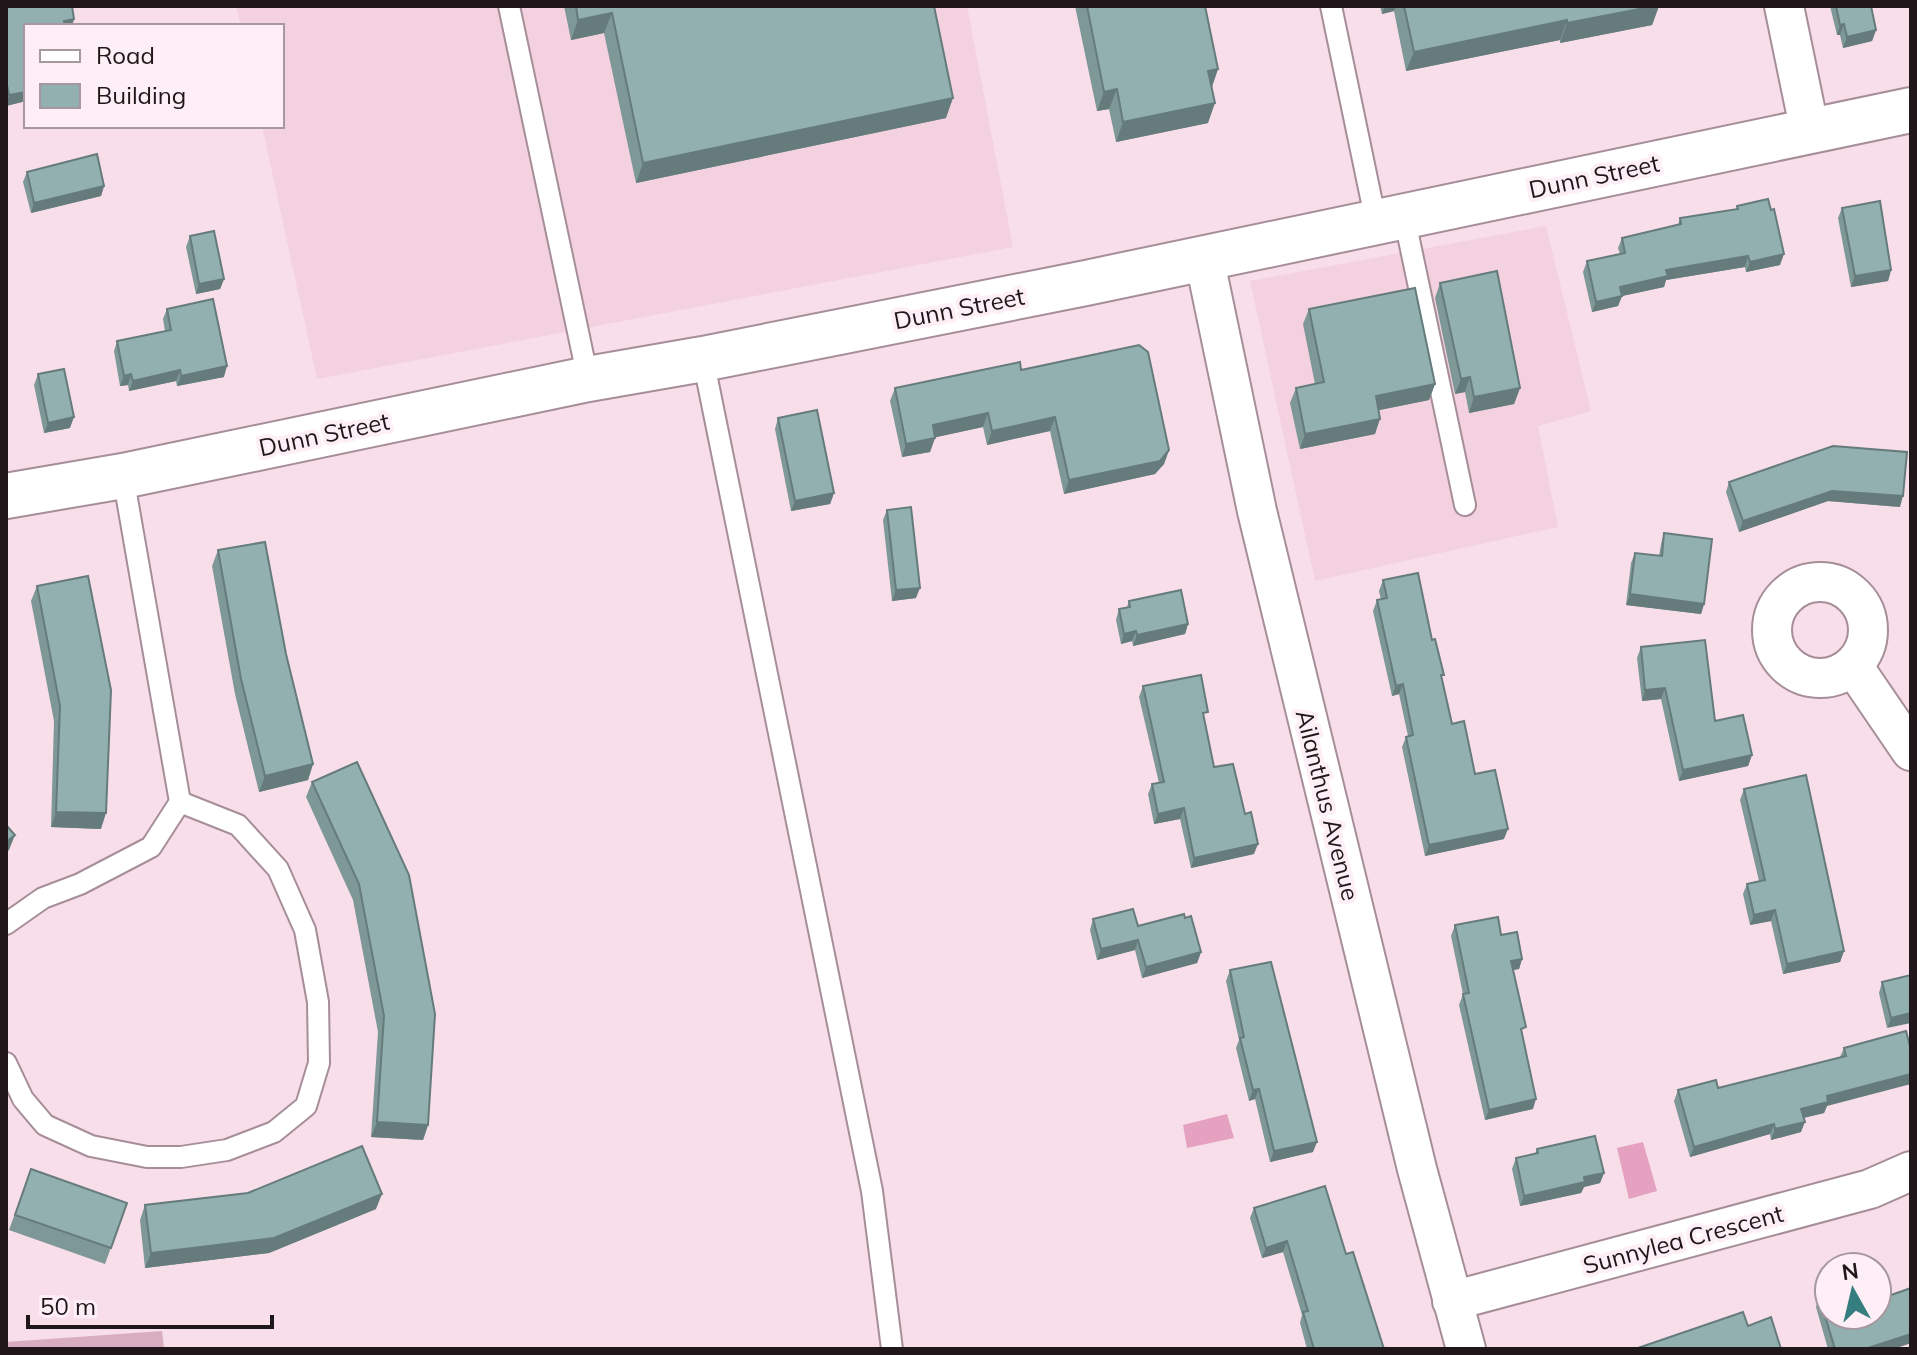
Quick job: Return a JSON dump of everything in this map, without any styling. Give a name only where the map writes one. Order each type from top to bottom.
[{"type":"street","points":[[1784,6],[1810,132]]},
{"type":"street","name":"Dunn Street","points":[[8,489],[123,476],[1911,110]]},
{"type":"street","name":"Ailanthus Avenue","points":[[1204,257],[1261,526],[1413,1153],[1466,1349]]},
{"type":"street","points":[[1853,666],[1911,751]]},
{"type":"street","name":"Sunnylea Crescent","points":[[1452,1301],[1870,1189],[1911,1171]]},
{"type":"lane","points":[[509,6],[588,379]]},
{"type":"lane","points":[[1331,6],[1465,505]]},
{"type":"lane","points":[[703,359],[872,1191],[892,1349]]},
{"type":"lane","points":[[6,924],[43,898],[80,884],[151,847],[180,802],[123,476]]},
{"type":"lane","points":[[6,1063],[23,1099],[45,1125],[91,1146],[147,1157],[181,1157],[227,1150],[274,1132],[306,1106],[319,1063],[318,1002],[305,930],[278,869],[238,825],[180,802]]},
{"type":"shaded area","points":[[236,6],[967,6],[1013,247],[317,379],[262,128],[284,128],[284,24],[240,24]]},
{"type":"shaded area","points":[[1546,226],[1591,411],[1538,426],[1558,527],[1315,581],[1250,281]]},
{"type":"shaded area","points":[[1227,1114],[1234,1138],[1187,1148],[1183,1125]]},
{"type":"shaded area","points":[[1643,1142],[1657,1191],[1629,1199],[1617,1148]]},
{"type":"shaded area","points":[[162,1331],[164,1349],[6,1349],[6,1342]]},
{"type":"building","points":[[6,6],[72,6],[74,19],[64,21],[65,24],[24,24],[24,92],[9,95],[6,81]]},
{"type":"building","points":[[576,6],[934,6],[953,98],[643,163],[612,13],[578,20]]},
{"type":"building","points":[[1087,6],[1205,6],[1218,69],[1208,71],[1215,103],[1123,122],[1117,89],[1104,92]]},
{"type":"building","points":[[1404,6],[1655,6],[1567,23],[1567,20],[1414,52]]},
{"type":"building","points":[[1836,6],[1871,6],[1876,30],[1847,37],[1844,24],[1840,25]]},
{"type":"building","points":[[97,154],[104,186],[34,203],[27,172]]},
{"type":"building","points":[[1768,199],[1771,210],[1774,209],[1784,254],[1750,262],[1748,256],[1666,270],[1668,276],[1620,287],[1622,296],[1596,302],[1587,261],[1625,253],[1622,238],[1681,224],[1680,218],[1738,209],[1737,206]]},
{"type":"building","points":[[1880,201],[1891,270],[1855,276],[1842,208]]},
{"type":"building","points":[[214,231],[224,279],[199,284],[190,236]]},
{"type":"building","points":[[1497,271],[1520,388],[1474,397],[1470,377],[1461,379],[1440,283]]},
{"type":"building","points":[[1415,288],[1435,384],[1376,396],[1380,419],[1305,434],[1296,388],[1324,382],[1309,309]]},
{"type":"building","points":[[213,299],[227,366],[181,376],[180,370],[133,381],[131,374],[124,376],[117,341],[171,330],[167,309]]},
{"type":"building","points":[[1139,345],[1148,352],[1169,450],[1160,461],[1069,480],[1055,417],[992,431],[988,413],[933,425],[935,438],[906,444],[895,388],[1020,362],[1021,370]]},
{"type":"building","points":[[64,369],[74,417],[48,423],[38,374]]},
{"type":"building","points":[[817,410],[834,493],[795,501],[778,418]]},
{"type":"building","points":[[1833,446],[1907,452],[1903,496],[1832,491],[1743,521],[1729,482]]},
{"type":"building","points":[[911,507],[920,588],[896,590],[887,510]]},
{"type":"building","points":[[1664,533],[1712,539],[1704,604],[1630,594],[1635,553],[1662,556]]},
{"type":"building","points":[[265,542],[286,654],[313,764],[265,776],[241,679],[218,550]]},
{"type":"building","points":[[1418,573],[1432,640],[1435,639],[1444,675],[1441,675],[1452,724],[1464,721],[1475,774],[1495,770],[1508,829],[1429,845],[1406,737],[1413,735],[1403,684],[1396,686],[1377,600],[1387,598],[1383,580]]},
{"type":"building","points":[[88,576],[111,690],[106,813],[56,812],[60,706],[37,586]]},
{"type":"building","points":[[1181,590],[1188,624],[1137,635],[1136,631],[1124,634],[1119,609],[1130,607],[1129,601]]},
{"type":"building","points":[[1705,640],[1715,721],[1743,715],[1752,755],[1683,770],[1665,688],[1645,690],[1641,647]]},
{"type":"building","points":[[1201,675],[1208,712],[1203,713],[1214,767],[1233,764],[1245,814],[1251,812],[1258,844],[1194,858],[1184,808],[1158,814],[1152,784],[1164,782],[1143,686]]},
{"type":"building","points":[[357,762],[409,875],[435,1014],[428,1125],[377,1122],[384,1016],[359,884],[312,782]]},
{"type":"building","points":[[1806,775],[1844,951],[1787,964],[1775,910],[1754,915],[1747,884],[1765,880],[1744,789]]},
{"type":"building","points":[[6,825],[15,835],[6,842]]},
{"type":"building","points":[[1133,909],[1138,926],[1184,914],[1185,918],[1191,916],[1201,952],[1146,967],[1138,940],[1101,949],[1093,919]]},
{"type":"building","points":[[1498,917],[1501,935],[1517,932],[1522,959],[1511,961],[1526,1027],[1521,1029],[1536,1099],[1489,1110],[1463,994],[1469,993],[1455,925]]},
{"type":"building","points":[[1271,962],[1317,1142],[1274,1151],[1259,1089],[1253,1090],[1240,1038],[1244,1037],[1230,970]]},
{"type":"building","points":[[1911,975],[1911,1013],[1891,1018],[1882,982]]},
{"type":"building","points":[[1906,1031],[1911,1050],[1911,1074],[1827,1096],[1828,1102],[1801,1109],[1805,1122],[1775,1129],[1774,1124],[1694,1147],[1678,1090],[1716,1080],[1718,1088],[1846,1056],[1844,1048]]},
{"type":"building","points":[[1595,1136],[1604,1173],[1584,1177],[1585,1182],[1524,1196],[1516,1158],[1538,1153],[1537,1149]]},
{"type":"building","points":[[362,1146],[382,1194],[274,1238],[151,1253],[145,1205],[248,1193]]},
{"type":"building","points":[[31,1169],[127,1203],[111,1248],[15,1215]]},
{"type":"building","points":[[1325,1186],[1346,1254],[1353,1252],[1384,1349],[1314,1349],[1303,1312],[1308,1311],[1287,1241],[1266,1248],[1254,1208]]},
{"type":"building","points":[[1911,1288],[1911,1334],[1865,1349],[1835,1349],[1830,1331],[1893,1331],[1893,1294]]},
{"type":"building","points":[[1743,1312],[1748,1326],[1771,1317],[1781,1349],[1635,1349]]}]
